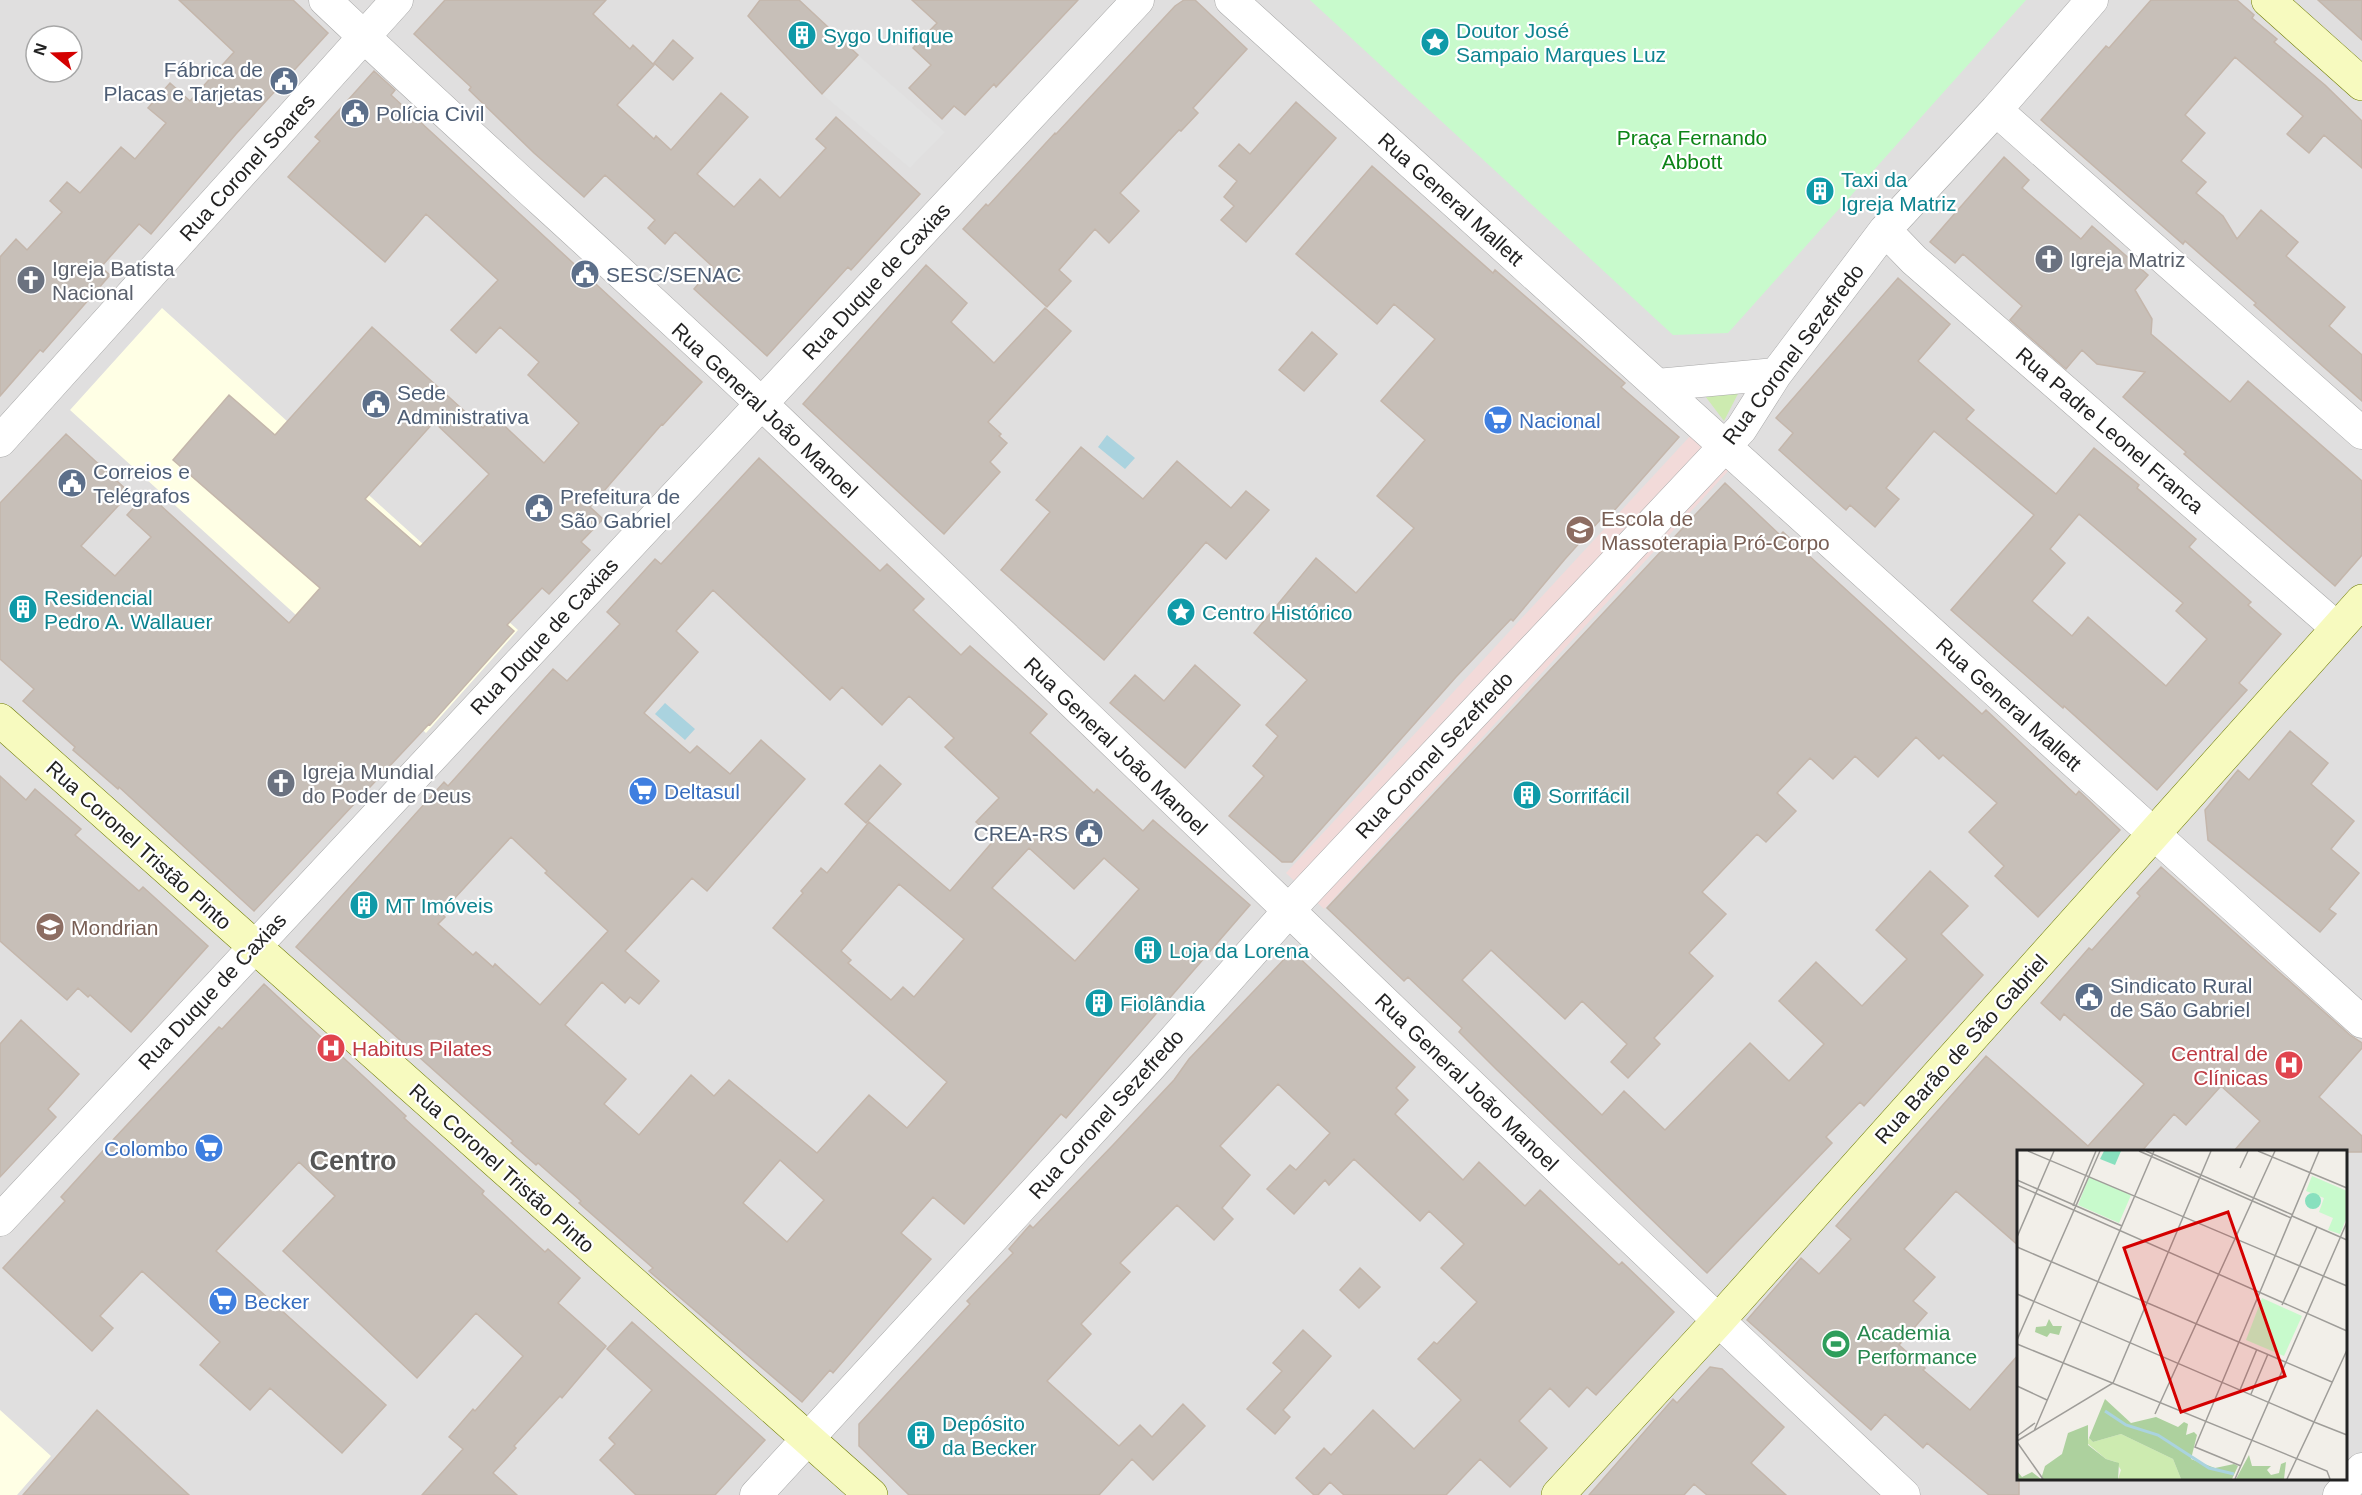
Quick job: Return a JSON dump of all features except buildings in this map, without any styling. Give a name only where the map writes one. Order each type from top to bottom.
[{"type":"main road","points":[[2268,0],[2362,84]]},
{"type":"main road","name":"Rua Barão de São Gabriel","points":[[1558,1495],[1718,1321],[2362,601]]},
{"type":"main road","name":"Rua Coronel Tristão Pinto","points":[[0,720],[871,1495]]},
{"type":"street","name":"Rua General João Manoel","points":[[325,0],[761,404],[1287,911],[1904,1495]]},
{"type":"street","name":"Rua Coronel Soares","points":[[0,441],[397,0]]},
{"type":"street","name":"Rua Duque de Caxias","points":[[0,1220],[1138,0]]},
{"type":"street","name":"Rua Coronel Sezefredo","points":[[756,1495],[1149,1068],[1287,911],[1714,456],[1725,447],[1741,429],[1776,374],[1885,230],[1996,110],[2092,0]]},
{"type":"street","name":"Rua General Mallett","points":[[1241,4],[1657,386],[2362,1022]]},
{"type":"street","points":[[1996,110],[2362,434]]},
{"type":"street","name":"Rua Padre Leonel Franca","points":[[1885,230],[1914,260],[2337,628]]},
{"type":"street","points":[[1657,386],[1776,374]]},
{"type":"street","points":[[2339,1495],[2362,1469]]},
{"type":"shaded area","name":"Centro Histórico","points":[[0,0],[2362,0],[2362,1469],[2339,1495],[0,1495]]},
{"type":"shaded area","points":[[858,55],[945,132],[910,168],[822,94]]},
{"type":"shaded area","points":[[162,308],[518,630],[426,733],[70,410]]},
{"type":"shaded area","points":[[1692,434],[1730,469],[1324,909],[1286,873]]},
{"type":"shaded area","points":[[0,1410],[51,1456],[17,1495],[0,1495]]},
{"type":"green space","name":"Praça Fernando Abbott","points":[[1310,0],[2026,0],[1728,333],[1673,335]]},
{"type":"green space","points":[[1743,384],[1724,421],[1699,388]]},
{"type":"water","points":[[1107,435],[1135,458],[1125,469],[1098,447]]},
{"type":"water","points":[[665,703],[695,729],[685,740],[655,714]]},
{"type":"place","name":"Sygo Unifique","points":[[802,35]]},
{"type":"place","name":"Doutor José Sampaio Marques Luz","points":[[1435,42]]},
{"type":"place","name":"Fábrica de Placas e Tarjetas","points":[[284,81]]},
{"type":"place","name":"Polícia Civil","points":[[355,113]]},
{"type":"place","name":"Taxi da Igreja Matriz","points":[[1820,191]]},
{"type":"place","name":"Igreja Matriz","points":[[2049,259]]},
{"type":"place","name":"SESC/SENAC","points":[[585,274]]},
{"type":"place","name":"Igreja Batista Nacional","points":[[31,280]]},
{"type":"place","name":"Sede Administrativa","points":[[376,404]]},
{"type":"place","name":"Nacional","points":[[1498,420]]},
{"type":"place","name":"Correios e Telégrafos","points":[[72,483]]},
{"type":"place","name":"Prefeitura de São Gabriel","points":[[539,508]]},
{"type":"place","name":"Escola de Massoterapia Pró-Corpo","points":[[1580,530]]},
{"type":"place","name":"Residencial Pedro A. Wallauer","points":[[23,609]]},
{"type":"place","name":"Centro Histórico","points":[[1181,612]]},
{"type":"place","name":"Igreja Mundial do Poder de Deus","points":[[281,783]]},
{"type":"place","name":"Deltasul","points":[[643,791]]},
{"type":"place","name":"Sorrifácil","points":[[1527,795]]},
{"type":"place","name":"CREA-RS","points":[[1089,833]]},
{"type":"place","name":"MT Imóveis","points":[[364,905]]},
{"type":"place","name":"Mondrian","points":[[50,927]]},
{"type":"place","name":"Loja da Lorena","points":[[1148,950]]},
{"type":"place","name":"Sindicato Rural de São Gabriel","points":[[2089,997]]},
{"type":"place","name":"Fiolândia","points":[[1099,1003]]},
{"type":"place","name":"Habitus Pilates","points":[[331,1048]]},
{"type":"place","name":"Central de Clínicas","points":[[2289,1065]]},
{"type":"place","name":"Colombo","points":[[209,1148]]},
{"type":"place","name":"Becker","points":[[223,1301]]},
{"type":"place","name":"Academia Performance","points":[[1836,1344]]},
{"type":"place","name":"Depósito da Becker","points":[[921,1435]]},
{"type":"district","name":"Centro","points":[[353,1161]]}]
